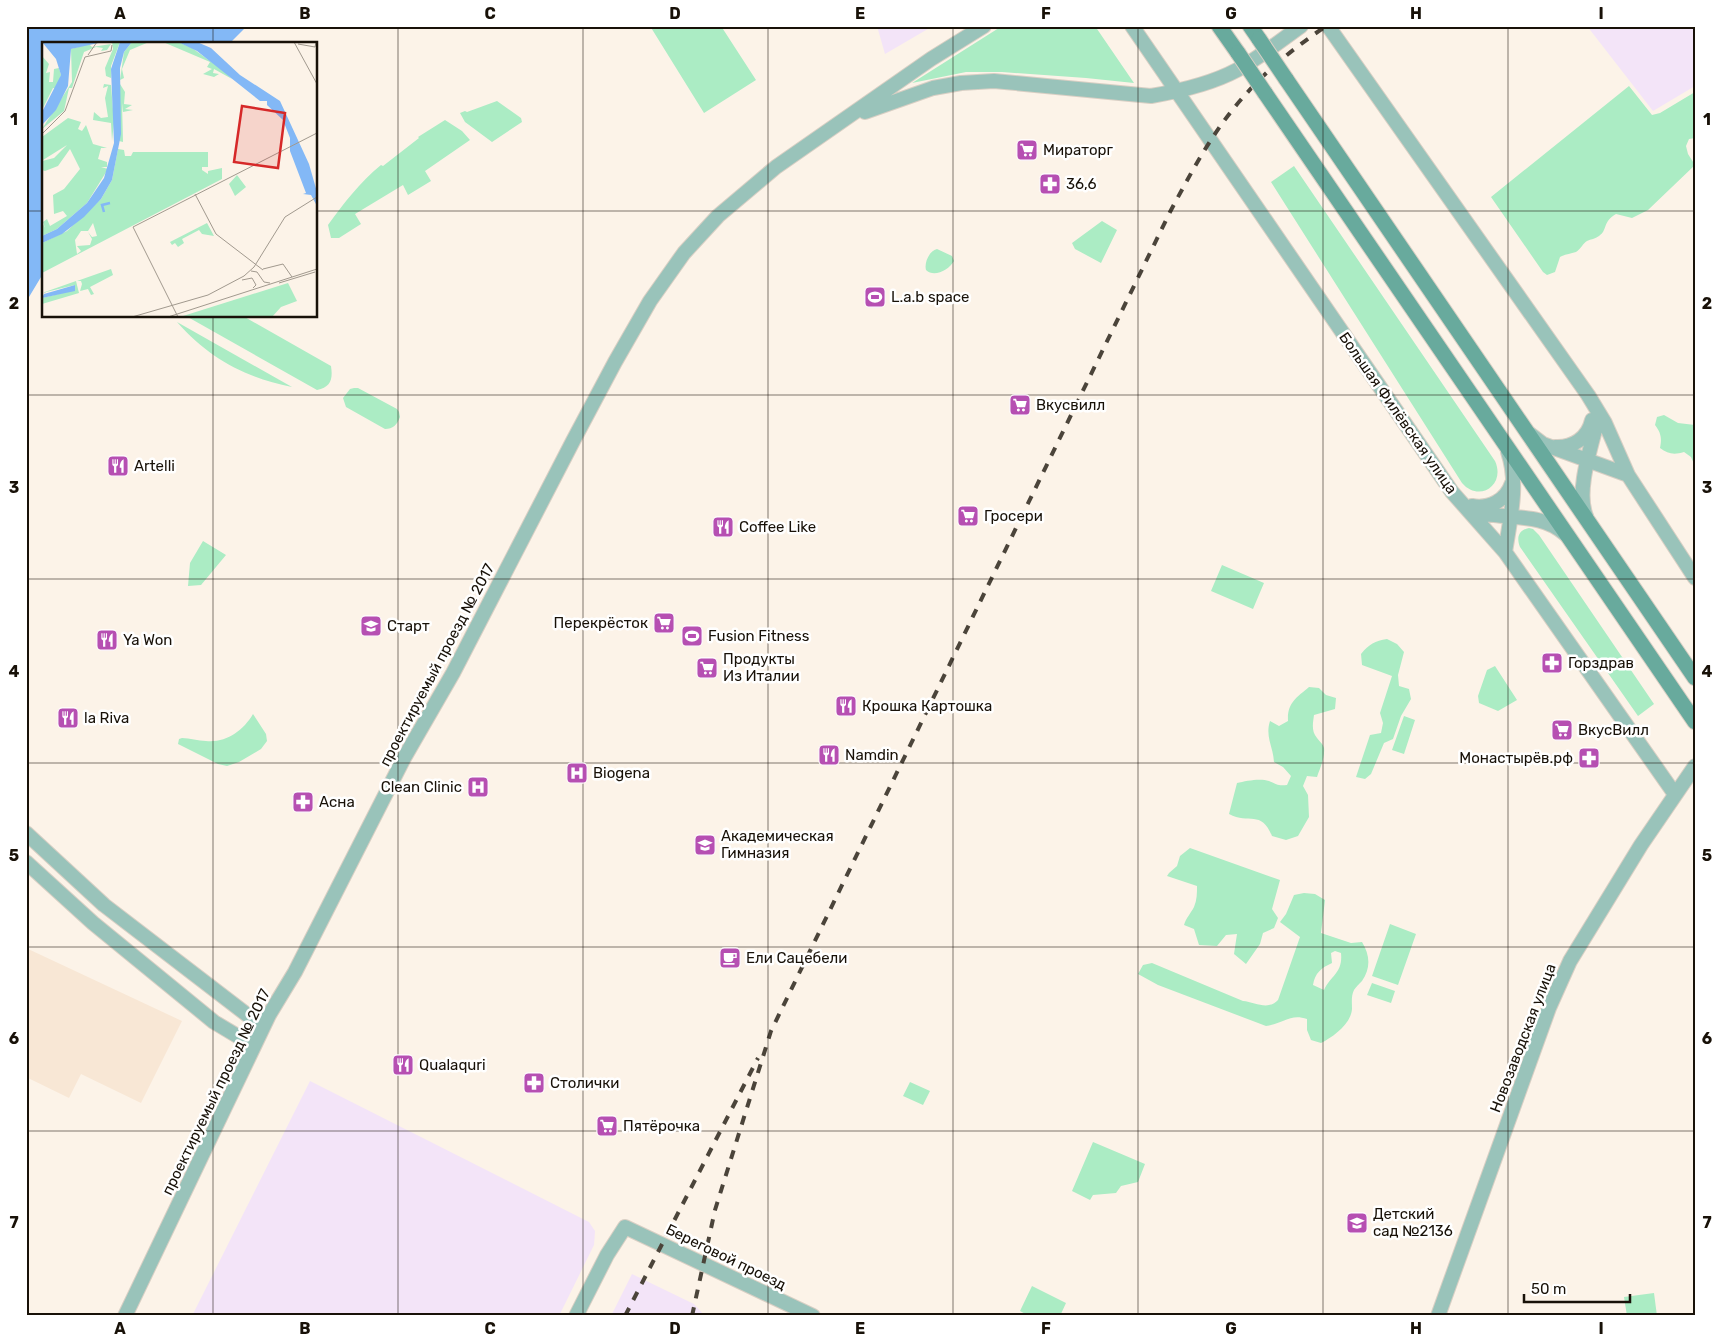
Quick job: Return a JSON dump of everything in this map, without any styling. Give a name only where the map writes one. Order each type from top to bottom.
[{"type":"main road","points":[[1219,26],[1695,722]]},
{"type":"main road","points":[[1254,33],[1695,678]]},
{"type":"street","name":"проектируемый проезд № 2017","points":[[125,1316],[263,1027],[295,972],[404,758],[453,673],[615,362],[650,301],[684,253],[718,216],[776,167],[931,59],[984,26]]},
{"type":"street","name":"Большая Филёвская улица","points":[[1132,26],[1456,497],[1505,552],[1674,793]]},
{"type":"street","name":"проектируемый проезд № 2017","points":[[845,119],[932,88],[961,83],[994,81],[1151,96],[1176,92],[1215,80],[1237,70],[1301,26]]},
{"type":"street","points":[[1328,26],[1588,395],[1605,423],[1628,475],[1695,578]]},
{"type":"street","points":[[1551,447],[1578,442],[1588,432],[1593,416],[1588,395]]},
{"type":"street","points":[[1588,521],[1584,511],[1582,494],[1599,414]]},
{"type":"street","points":[[1526,431],[1535,439],[1551,447],[1628,475]]},
{"type":"street","points":[[1505,445],[1513,467],[1510,517],[1505,552]]},
{"type":"street","points":[[1456,497],[1473,506],[1492,505],[1508,492],[1513,480]]},
{"type":"street","points":[[1467,509],[1480,514],[1544,521],[1560,528],[1567,535]]},
{"type":"street","name":"Новозаводская улица","points":[[1438,1316],[1549,1008],[1570,961],[1674,793],[1695,766]]},
{"type":"street","points":[[26,832],[104,905],[263,1027]]},
{"type":"street","points":[[26,862],[93,923],[214,1022],[254,1046]]},
{"type":"street","name":"Береговой проезд","points":[[576,1316],[625,1227],[813,1316]]},
{"type":"shaded area","points":[[877,26],[933,26],[885,54]]},
{"type":"shaded area","points":[[1587,26],[1695,26],[1695,86],[1653,111]]},
{"type":"shaded area","points":[[26,948],[182,1021],[141,1103],[81,1074],[69,1098],[26,1077]]},
{"type":"shaded area","points":[[310,1081],[589,1222],[595,1231],[594,1245],[559,1316],[192,1316]]},
{"type":"shaded area","points":[[632,1274],[694,1304],[705,1316],[611,1316]]},
{"type":"green space","points":[[650,26],[721,26],[756,80],[704,113]]},
{"type":"green space","points":[[1002,26],[1095,26],[1134,83],[1002,72],[966,72],[912,83]]},
{"type":"green space","points":[[1629,86],[1652,115],[1660,113],[1695,92],[1695,138],[1689,139],[1686,146],[1688,154],[1695,165],[1648,210],[1632,218],[1616,214],[1609,220],[1602,234],[1588,240],[1576,252],[1560,257],[1555,272],[1547,275],[1491,197]]},
{"type":"green space","points":[[497,101],[521,118],[522,122],[492,142],[465,122],[460,113]]},
{"type":"green space","points":[[445,120],[462,131],[470,140],[425,171],[431,181],[408,195],[403,185],[355,214],[361,224],[339,238],[331,238],[328,225],[366,178],[418,137]]},
{"type":"green space","points":[[1294,166],[1495,461],[1497,477],[1494,484],[1489,488],[1483,491],[1476,491],[1469,489],[1462,483],[1271,182]]},
{"type":"green space","points":[[1102,221],[1117,230],[1101,263],[1075,249],[1072,243]]},
{"type":"green space","points":[[937,249],[952,256],[954,261],[941,272],[929,272],[926,270],[926,264],[929,255]]},
{"type":"green space","points":[[190,318],[247,318],[331,366],[332,375],[330,382],[322,389],[317,390]]},
{"type":"green space","points":[[177,322],[292,387],[258,378],[229,365],[202,346]]},
{"type":"green space","points":[[358,388],[397,409],[400,417],[396,424],[385,429],[346,407],[343,398],[350,389]]},
{"type":"green space","points":[[1664,415],[1678,423],[1695,425],[1695,466],[1691,457],[1684,452],[1671,453],[1660,448],[1659,431],[1655,425],[1657,417]]},
{"type":"green space","points":[[1529,528],[1539,535],[1654,704],[1638,716],[1520,547],[1519,534]]},
{"type":"green space","points":[[203,541],[226,555],[201,585],[188,586],[190,563]]},
{"type":"green space","points":[[1222,565],[1264,583],[1253,609],[1211,591]]},
{"type":"green space","points":[[1387,639],[1397,644],[1404,652],[1398,675],[1399,686],[1409,689],[1411,699],[1401,716],[1393,739],[1384,743],[1371,774],[1365,779],[1356,777],[1370,735],[1381,733],[1383,723],[1380,713],[1392,676],[1362,665],[1361,654],[1372,644]]},
{"type":"green space","points":[[1495,666],[1517,700],[1498,711],[1479,703],[1478,696],[1487,670]]},
{"type":"green space","points":[[1309,687],[1319,688],[1326,695],[1336,698],[1335,709],[1314,715],[1313,730],[1324,747],[1323,759],[1317,777],[1307,776],[1303,786],[1308,795],[1309,817],[1298,836],[1286,840],[1272,836],[1268,828],[1259,820],[1236,817],[1229,814],[1237,783],[1261,780],[1279,785],[1287,785],[1291,776],[1283,767],[1274,762],[1268,732],[1270,721],[1279,726],[1288,721],[1291,705]]},
{"type":"green space","points":[[253,714],[266,734],[267,741],[261,749],[239,762],[227,766],[218,764],[178,744],[179,739],[182,738],[213,741],[227,738],[239,731]]},
{"type":"green space","points":[[1404,716],[1415,720],[1404,754],[1392,750]]},
{"type":"green space","points":[[1190,848],[1280,880],[1272,909],[1278,918],[1274,928],[1263,933],[1260,944],[1246,964],[1234,954],[1237,934],[1226,935],[1217,946],[1199,945],[1194,929],[1184,925],[1195,904],[1197,886],[1167,876],[1177,866],[1180,856]]},
{"type":"green space","points":[[1304,893],[1315,894],[1325,900],[1321,933],[1351,943],[1362,942],[1368,957],[1365,976],[1353,992],[1351,1015],[1336,1034],[1321,1043],[1311,1040],[1307,1030],[1307,1019],[1296,1017],[1266,1026],[1158,985],[1138,974],[1143,965],[1152,963],[1243,1001],[1261,1005],[1274,1003],[1278,1000],[1300,937],[1280,922],[1286,914],[1294,895]],"holes":[[[1335,951],[1341,953],[1338,970],[1324,990],[1313,985],[1319,971],[1332,963],[1331,953]]]},
{"type":"green space","points":[[1390,924],[1416,934],[1398,985],[1372,976]]},
{"type":"green space","points":[[1372,983],[1395,991],[1391,1003],[1367,995]]},
{"type":"green space","points":[[910,1082],[930,1091],[923,1105],[903,1096]]},
{"type":"green space","points":[[1093,1142],[1145,1164],[1138,1182],[1121,1186],[1116,1193],[1093,1195],[1090,1200],[1072,1191]]},
{"type":"green space","points":[[1032,1286],[1066,1303],[1060,1316],[1029,1316],[1020,1311]]},
{"type":"green space","points":[[1654,1293],[1657,1316],[1627,1316],[1624,1297]]},
{"type":"water","points":[[26,26],[247,26],[231,42],[42,42],[42,275],[26,302]]},
{"type":"railway","points":[[692,1316],[715,1210],[771,1031],[1170,212],[1205,150],[1235,106],[1274,66],[1326,26]]},
{"type":"railway","points":[[625,1316],[758,1058]]},
{"type":"place","name":"Мираторг","points":[[1027,150]]},
{"type":"place","name":"36,6","points":[[1050,184]]},
{"type":"place","name":"L.a.b space","points":[[875,297]]},
{"type":"place","name":"Вкусвилл","points":[[1020,405]]},
{"type":"place","name":"Artelli","points":[[118,466]]},
{"type":"place","name":"Гросери","points":[[968,516]]},
{"type":"place","name":"Coffee Like","points":[[723,527]]},
{"type":"place","name":"Перекрёсток","points":[[664,623]]},
{"type":"place","name":"Старт","points":[[371,626]]},
{"type":"place","name":"Fusion Fitness","points":[[692,636]]},
{"type":"place","name":"Ya Won","points":[[107,640]]},
{"type":"place","name":"Горздрав","points":[[1552,663]]},
{"type":"place","name":"Продукты Из Италии","points":[[707,668]]},
{"type":"place","name":"Крошка Картошка","points":[[846,706]]},
{"type":"place","name":"la Riva","points":[[68,718]]},
{"type":"place","name":"ВкусВилл","points":[[1562,730]]},
{"type":"place","name":"Namdin","points":[[829,755]]},
{"type":"place","name":"Монастырёв.рф","points":[[1589,758]]},
{"type":"place","name":"Biogena","points":[[577,773]]},
{"type":"place","name":"Clean Clinic","points":[[478,787]]},
{"type":"place","name":"Асна","points":[[303,802]]},
{"type":"place","name":"Академическая Гимназия","points":[[705,845]]},
{"type":"place","name":"Ели Сацебели","points":[[730,958]]},
{"type":"place","name":"Qualaquri","points":[[403,1065]]},
{"type":"place","name":"Столички","points":[[534,1083]]},
{"type":"place","name":"Пятёрочка","points":[[607,1126]]},
{"type":"place","name":"Детский сад №2136","points":[[1357,1223]]}]
